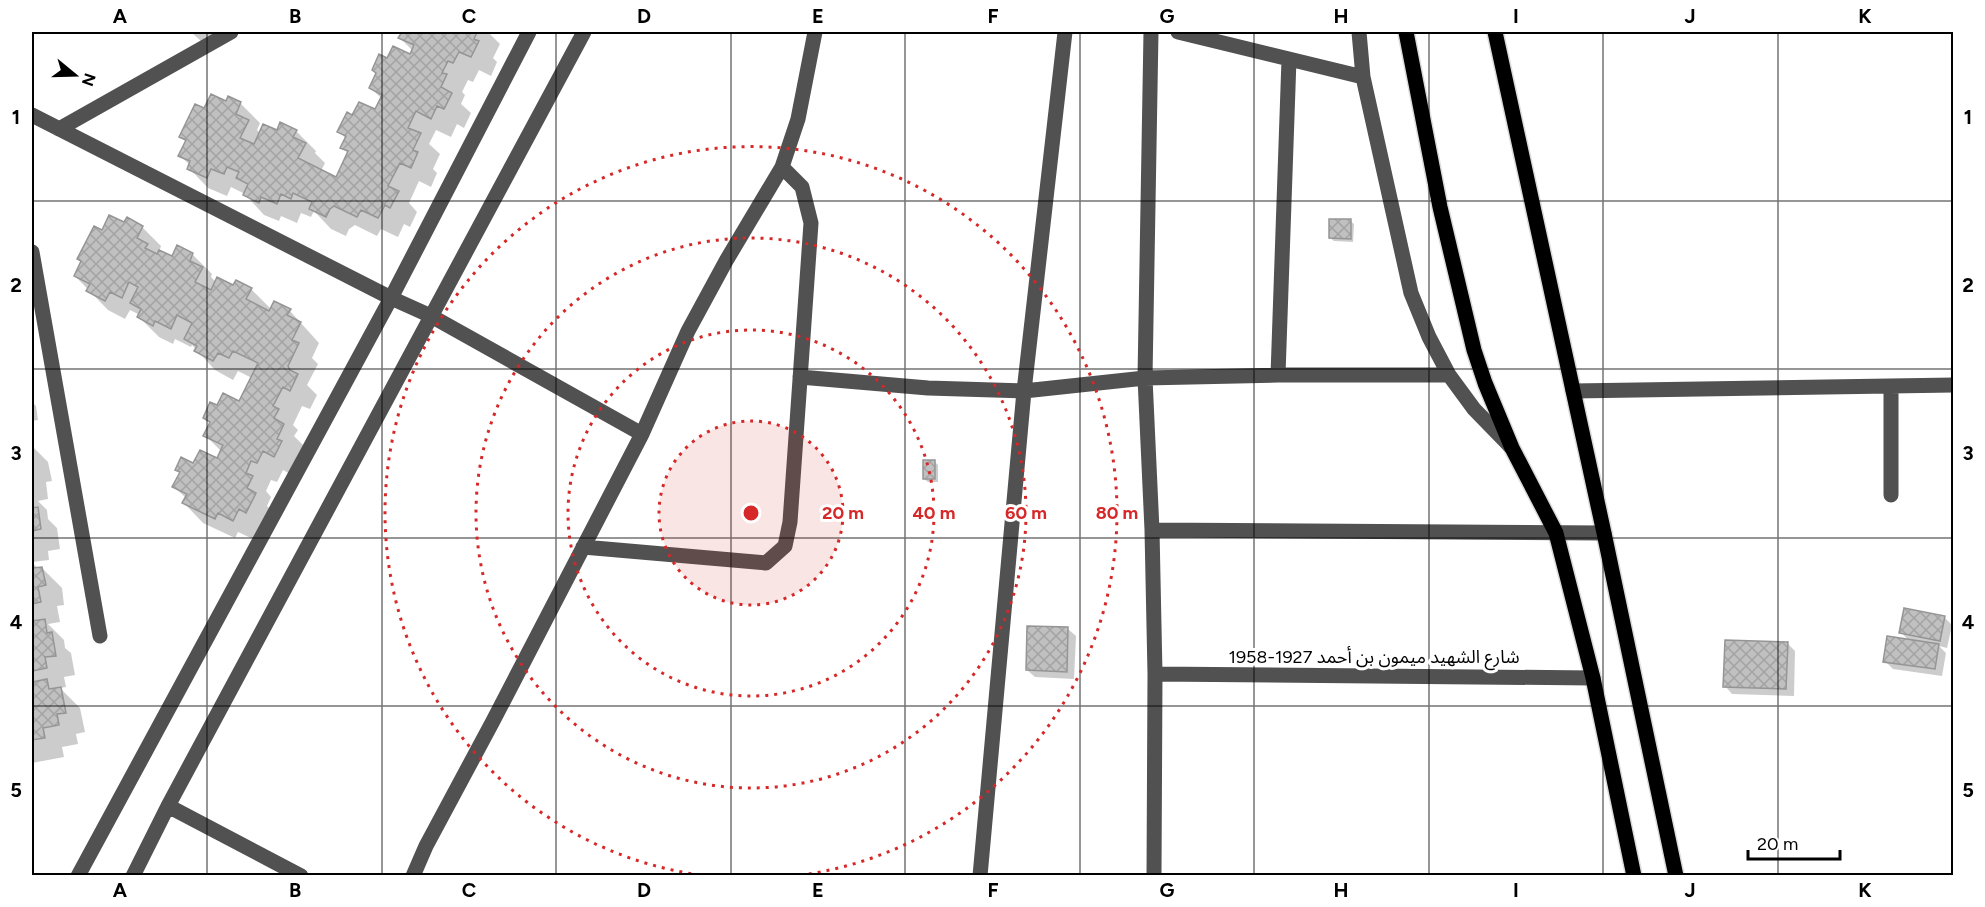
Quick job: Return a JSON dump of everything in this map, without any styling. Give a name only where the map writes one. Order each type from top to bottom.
[{"type":"main road","points":[[1406,32],[1440,207],[1474,350],[1512,448],[1556,533],[1593,678],[1634,876]]},
{"type":"main road","points":[[1495,32],[1676,876]]},
{"type":"street","points":[[59,129],[231,32]]},
{"type":"street","points":[[78,876],[391,298],[529,32]]},
{"type":"street","points":[[133,876],[168,806],[584,32]]},
{"type":"street","points":[[413,876],[426,846],[642,434],[688,332],[726,261],[782,167],[798,119],[815,32]]},
{"type":"street","points":[[980,876],[1024,391],[1065,32]]},
{"type":"street","points":[[1151,32],[1145,378],[1152,530],[1155,674],[1154,876]]},
{"type":"street","points":[[1178,32],[1363,77]]},
{"type":"street","points":[[1359,32],[1363,77],[1411,294],[1449,375],[1474,409],[1512,448]]},
{"type":"street","points":[[1278,375],[1289,59]]},
{"type":"street","points":[[32,115],[391,298],[431,316],[642,434]]},
{"type":"street","points":[[583,547],[766,563],[785,546],[790,522],[812,223],[802,188],[782,167]]},
{"type":"street","points":[[32,252],[100,636]]},
{"type":"street","points":[[800,377],[928,388],[1024,391],[1145,378],[1449,375]]},
{"type":"street","points":[[1573,391],[1953,385]]},
{"type":"street","points":[[1891,386],[1891,495]]},
{"type":"street","points":[[1152,530],[1604,532]]},
{"type":"street","name":"شارع الشهيد ميمون بن أحمد 1927-1958","points":[[1155,674],[1593,678]]},
{"type":"street","points":[[168,806],[301,876]]},
{"type":"building","points":[[402,32],[477,32],[474,39],[479,41],[471,57],[459,52],[453,63],[448,61],[442,73],[447,74],[441,87],[452,93],[444,109],[437,106],[431,119],[416,111],[408,128],[421,133],[413,150],[418,152],[411,168],[400,163],[388,186],[399,191],[390,208],[385,205],[378,218],[361,210],[357,217],[334,206],[326,217],[309,209],[312,202],[293,193],[291,199],[281,194],[277,204],[261,197],[259,203],[243,195],[248,184],[236,178],[239,172],[227,167],[224,174],[211,169],[207,178],[187,169],[190,161],[178,156],[186,140],[179,137],[195,104],[204,108],[211,94],[226,101],[228,96],[241,102],[236,114],[249,120],[240,138],[254,144],[263,124],[277,130],[280,122],[297,130],[293,137],[306,143],[298,158],[336,177],[348,151],[340,148],[346,136],[337,132],[347,112],[352,115],[359,102],[375,109],[382,95],[369,88],[376,73],[372,70],[379,54],[387,58],[393,46],[410,54],[414,45],[398,38]]},
{"type":"building","points":[[109,215],[124,222],[127,217],[143,226],[137,238],[148,244],[145,248],[157,254],[159,250],[172,256],[177,245],[193,253],[190,261],[203,267],[195,282],[211,290],[217,277],[233,285],[236,280],[252,288],[246,299],[269,311],[274,301],[291,309],[287,315],[301,322],[292,340],[299,343],[288,366],[290,370],[298,374],[290,391],[283,387],[273,406],[279,409],[274,418],[284,424],[277,439],[282,441],[274,457],[263,451],[257,463],[251,461],[246,473],[253,476],[247,488],[256,493],[246,513],[239,509],[233,521],[218,513],[215,519],[182,503],[187,494],[172,487],[180,472],[175,470],[181,457],[193,463],[200,450],[217,458],[223,445],[203,436],[210,422],[203,418],[210,402],[217,405],[223,393],[239,401],[258,363],[233,351],[229,358],[218,353],[213,361],[194,351],[197,346],[184,339],[192,323],[177,315],[171,329],[155,321],[153,326],[137,317],[141,309],[130,303],[138,287],[129,282],[122,298],[110,292],[105,301],[86,291],[90,284],[74,276],[81,261],[77,259],[94,226],[102,230]]},
{"type":"building","points":[[1329,219],[1351,219],[1351,239],[1329,238]]},
{"type":"building","points":[[923,460],[935,460],[935,479],[923,479]]},
{"type":"building","points":[[38,507],[41,529],[32,531],[32,508]]},
{"type":"building","points":[[42,567],[46,585],[38,587],[41,602],[32,604],[32,568]]},
{"type":"building","points":[[1904,608],[1945,616],[1940,641],[1899,633]]},
{"type":"building","points":[[45,619],[47,633],[52,632],[56,656],[45,657],[47,668],[32,671],[32,621]]},
{"type":"building","points":[[1027,626],[1068,627],[1067,672],[1026,670]]},
{"type":"building","points":[[1887,636],[1939,644],[1935,669],[1883,662]]},
{"type":"building","points":[[1725,640],[1788,642],[1786,689],[1723,687]]},
{"type":"building","points":[[47,679],[49,689],[61,687],[66,713],[57,714],[59,725],[43,728],[45,738],[32,740],[32,682]]}]
